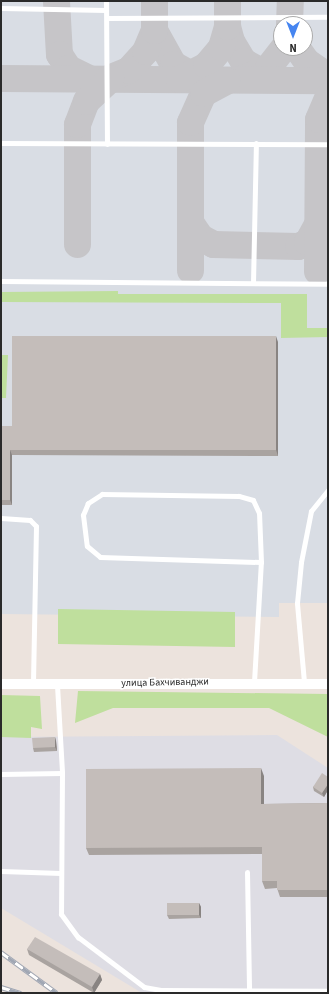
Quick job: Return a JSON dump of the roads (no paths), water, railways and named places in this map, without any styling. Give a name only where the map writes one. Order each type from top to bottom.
[{"type":"street","name":"улица Бахчиванджи","points":[[1,684],[57,685],[304,682],[328,684]]},
{"type":"lane","points":[[106,1],[107,144]]},
{"type":"lane","points":[[1,8],[106,10]]},
{"type":"lane","points":[[107,18],[328,17]]},
{"type":"lane","points":[[1,143],[328,144]]},
{"type":"lane","points":[[253,283],[256,143]]},
{"type":"lane","points":[[1,281],[328,284]]},
{"type":"lane","points":[[304,682],[297,602],[301,562],[311,511],[328,490]]},
{"type":"lane","points":[[254,682],[262,562],[260,512],[257,504],[247,497],[102,494],[88,503],[84,515],[87,546],[100,557],[262,562]]},
{"type":"lane","points":[[1,518],[30,520],[36,526],[33,684]]},
{"type":"lane","points":[[57,685],[62,773],[61,914],[78,936],[144,987],[161,990],[328,991]]},
{"type":"lane","points":[[1,774],[62,773]]},
{"type":"lane","points":[[1,871],[61,873]]},
{"type":"lane","points":[[247,872],[249,991]]},
{"type":"railway","points":[[1,952],[57,993]]},
{"type":"railway","points":[[1,987],[21,993]]}]
